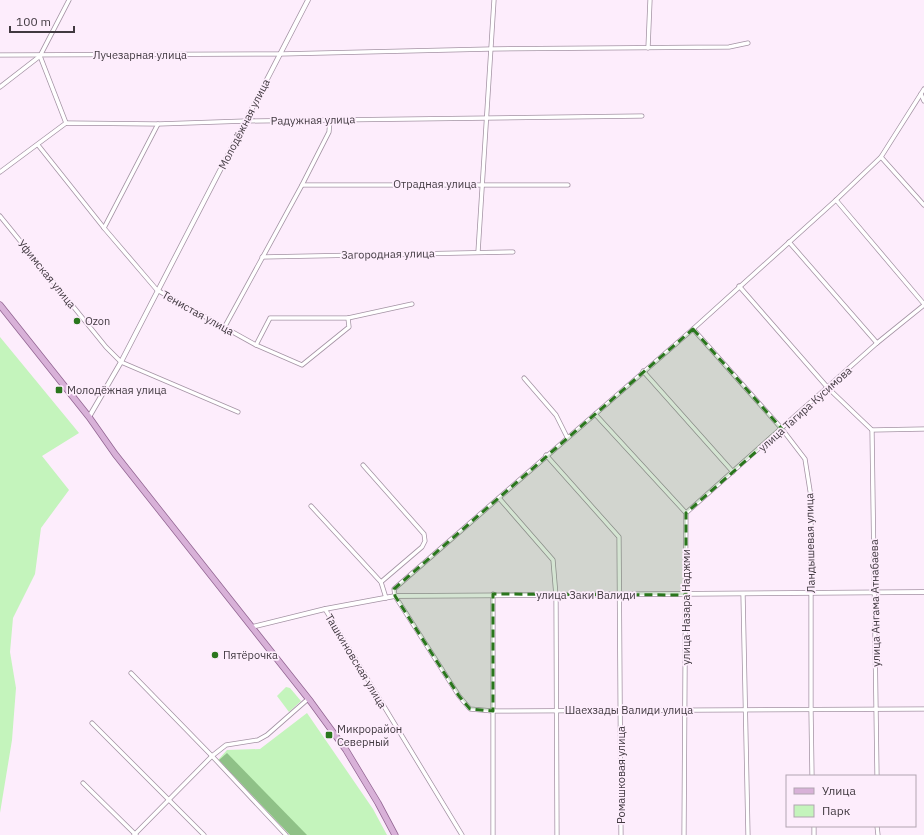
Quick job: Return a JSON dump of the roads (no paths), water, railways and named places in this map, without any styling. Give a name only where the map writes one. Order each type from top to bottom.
[{"type":"main road","points":[[0,305],[308,699],[346,750],[378,803],[395,835]]},
{"type":"street","points":[[0,87],[40,56],[69,0]]},
{"type":"street","name":"Молодёжная улица","points":[[89,417],[121,362],[308,0]]},
{"type":"street","points":[[478,252],[494,0]]},
{"type":"street","points":[[648,48],[650,0]]},
{"type":"street","name":"Лучезарная улица","points":[[0,55],[280,54],[491,49],[728,47],[748,43]]},
{"type":"street","points":[[0,172],[66,123],[40,56]]},
{"type":"street","points":[[395,596],[394,589],[546,455],[693,329],[836,200],[881,157],[924,89]]},
{"type":"street","points":[[921,94],[924,101]]},
{"type":"street","name":"Радужная улица","points":[[66,123],[158,124],[246,121],[642,116]]},
{"type":"street","points":[[224,328],[302,185],[329,132],[330,120]]},
{"type":"street","points":[[104,228],[158,124]]},
{"type":"street","name":"Тенистая улица","points":[[38,145],[104,228],[157,290],[224,328],[256,345],[302,366],[349,327],[348,318]]},
{"type":"street","points":[[881,157],[924,205]]},
{"type":"street","name":"Отрадная улица","points":[[302,185],[568,185]]},
{"type":"street","points":[[836,200],[924,305]]},
{"type":"street","name":"Уфимская улица","points":[[0,216],[106,347],[121,362],[238,412]]},
{"type":"street","points":[[789,242],[877,344]]},
{"type":"street","name":"Загородная улица","points":[[262,257],[513,252]]},
{"type":"street","points":[[739,286],[828,388],[872,430],[924,429]]},
{"type":"street","points":[[256,345],[270,318],[348,318],[412,304]]},
{"type":"street","name":"улица Тагира Кусимова","points":[[686,513],[877,344],[924,305]]},
{"type":"street","name":"Ландышевая улица","points":[[693,329],[782,429],[805,459],[811,498],[812,775]]},
{"type":"street","points":[[643,371],[733,472]]},
{"type":"street","points":[[524,378],[556,415],[567,437]]},
{"type":"street","points":[[595,414],[686,513]]},
{"type":"street","name":"улица Ангама Атнабаева","points":[[872,430],[877,775]]},
{"type":"street","name":"Ромашковая улица","points":[[546,455],[619,537],[621,835]]},
{"type":"street","points":[[363,465],[424,534],[425,541],[422,547],[381,582]]},
{"type":"street","points":[[499,498],[553,560],[556,596],[557,835]]},
{"type":"street","points":[[311,506],[381,582],[386,598]]},
{"type":"street","name":"улица Назара Наджми","points":[[684,835],[686,513]]},
{"type":"street","name":"улица Заки Валиди","points":[[252,627],[395,596],[493,594],[556,596],[620,594],[686,595],[924,592]]},
{"type":"street","points":[[493,594],[493,835]]},
{"type":"street","points":[[743,594],[748,835]]},
{"type":"street","name":"Шаехзады Валиди улица","points":[[395,596],[459,696],[470,709],[493,711],[924,709]]},
{"type":"street","name":"Ташкиновская улица","points":[[325,610],[462,835]]},
{"type":"street","points":[[131,673],[286,835]]},
{"type":"street","points":[[83,783],[135,835],[212,756],[226,745],[258,740],[267,735],[308,699]]},
{"type":"street","points":[[92,723],[204,835]]},
{"type":"place","name":"Ozon","points":[[77,321]]},
{"type":"place","name":"Молодёжная улица","points":[[59,390]]},
{"type":"place","name":"Пятёрочка","points":[[215,655]]},
{"type":"place","name":"Микрорайон Северный","points":[[329,735]]}]
